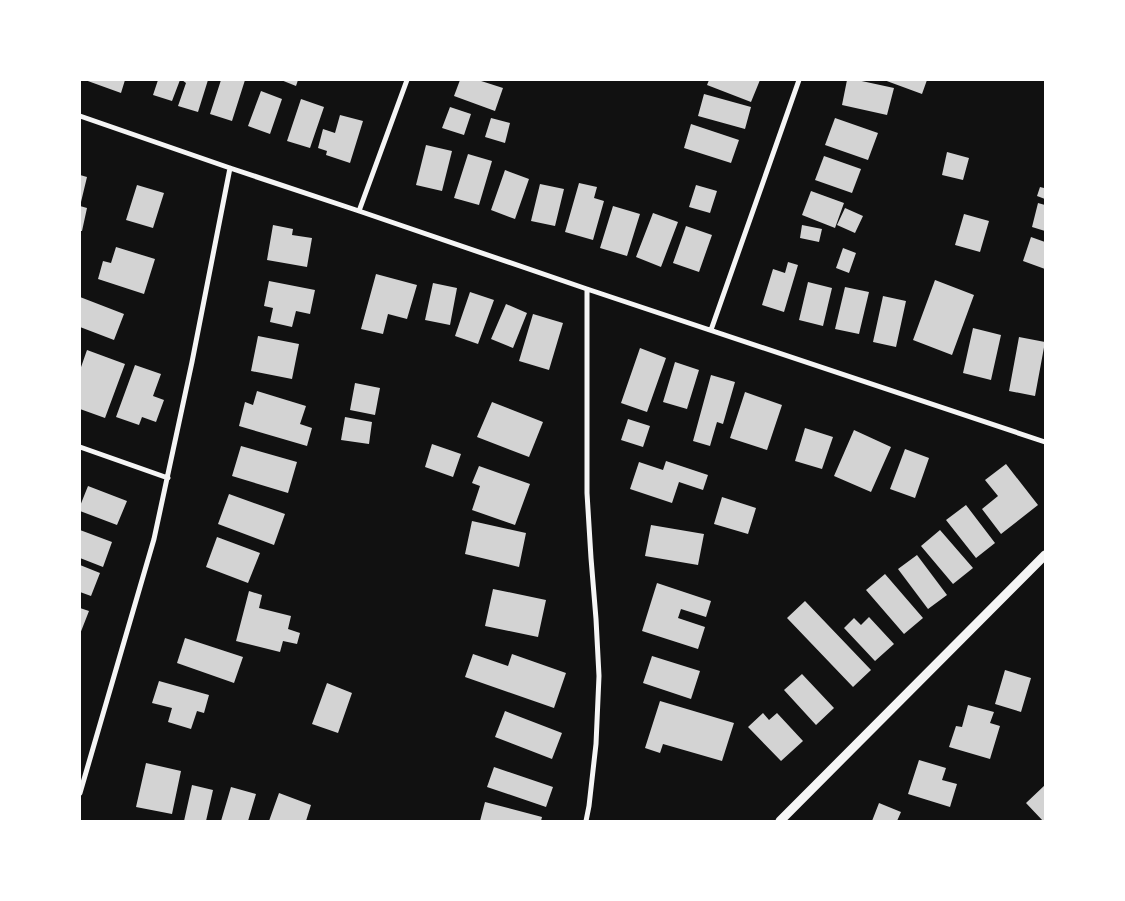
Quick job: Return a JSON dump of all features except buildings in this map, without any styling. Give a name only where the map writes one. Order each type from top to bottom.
[{"type":"street","points":[[359,211],[407,80]]},
{"type":"street","points":[[711,330],[799,80]]},
{"type":"street","points":[[80,116],[587,289],[1045,442]]},
{"type":"street","points":[[80,793],[154,539],[192,362],[230,168]]},
{"type":"street","points":[[586,821],[596,744],[599,676],[587,493],[587,289]]},
{"type":"street","points":[[80,447],[168,478]]},
{"type":"street","points":[[780,821],[1045,554]]}]
